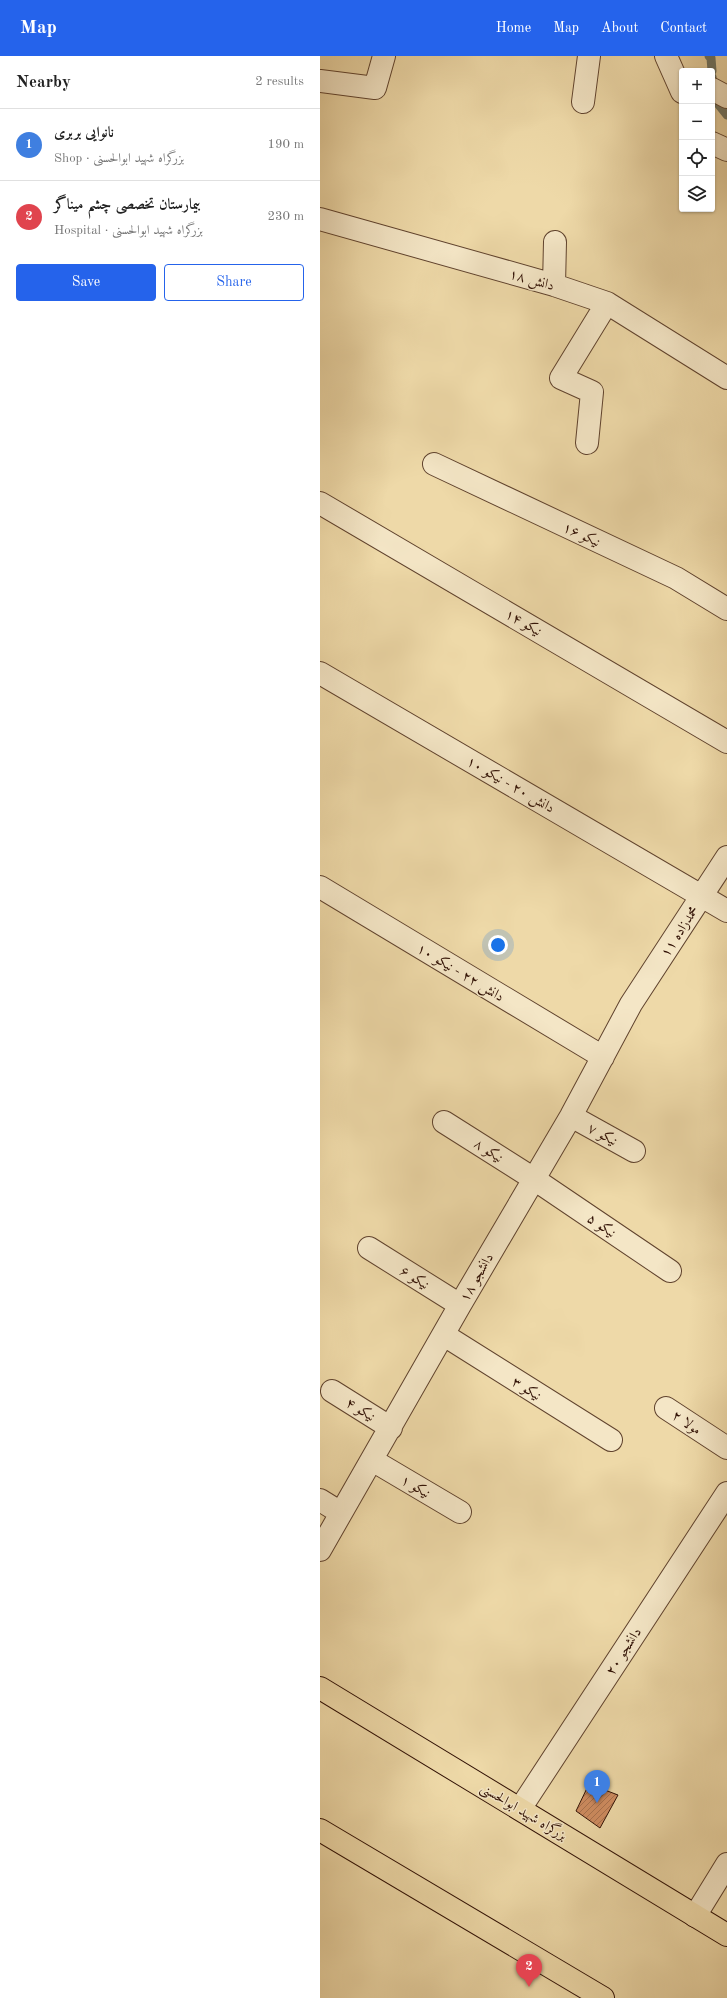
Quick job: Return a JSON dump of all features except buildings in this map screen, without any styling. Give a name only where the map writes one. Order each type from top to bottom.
[{"type":"main road","name":"بزرگراه شهید ابوالحسنی","points":[[320,1688],[727,1935]]},
{"type":"main road","points":[[320,1830],[603,1998]]},
{"type":"street","points":[[320,81],[375,88],[384,56]]},
{"type":"street","points":[[583,102],[589,56]]},
{"type":"street","points":[[666,56],[679,82]]},
{"type":"street","points":[[715,144],[727,150]]},
{"type":"street","name":"دانش ۱۸","points":[[320,219],[554,285],[607,303],[727,378]]},
{"type":"street","points":[[554,285],[555,242]]},
{"type":"street","points":[[587,443],[592,392],[561,378],[607,303]]},
{"type":"street","name":"نیکو ۱۶","points":[[434,464],[676,578],[727,609]]},
{"type":"street","name":"نیکو ۱۴","points":[[320,503],[727,742]]},
{"type":"street","name":"دانش ۲۰ - نیکو ۱۰","points":[[320,673],[727,911]]},
{"type":"street","name":"محمدزاده ۱۱","points":[[631,1004],[727,857]]},
{"type":"street","name":"دانش ۲۲ - نیکو ۱۰","points":[[320,887],[603,1057]]},
{"type":"street","name":"دانشجو ۱۸","points":[[320,1550],[460,1305],[572,1116],[631,1004]]},
{"type":"street","name":"نیکو ۷","points":[[572,1116],[634,1151]]},
{"type":"street","name":"نیکو ۸","points":[[444,1122],[534,1179]]},
{"type":"street","name":"نیکو ۵","points":[[534,1179],[670,1271]]},
{"type":"street","name":"نیکو ۶","points":[[370,1248],[460,1305]]},
{"type":"street","name":"نیکو ۳","points":[[444,1335],[611,1440]]},
{"type":"street","name":"نیکو ۴","points":[[332,1391],[391,1428]]},
{"type":"street","name":"مولا ۲","points":[[666,1408],[727,1448]]},
{"type":"street","name":"نیکو ۱","points":[[372,1460],[460,1512]]},
{"type":"street","name":"دانشجو ۲۰","points":[[520,1809],[727,1493]]},
{"type":"street","points":[[320,1500],[342,1513]]},
{"type":"street","points":[[695,1916],[727,1864]]},
{"type":"waterway","points":[[709,56],[711,58],[712,68]]},
{"type":"waterway","points":[[715,100],[727,115]]},
{"type":"place","name":"نانوایی بربری","points":[[597,1803]]},
{"type":"place","name":"بیمارستان تخصصی چشم میناگر","points":[[529,1987]]}]
